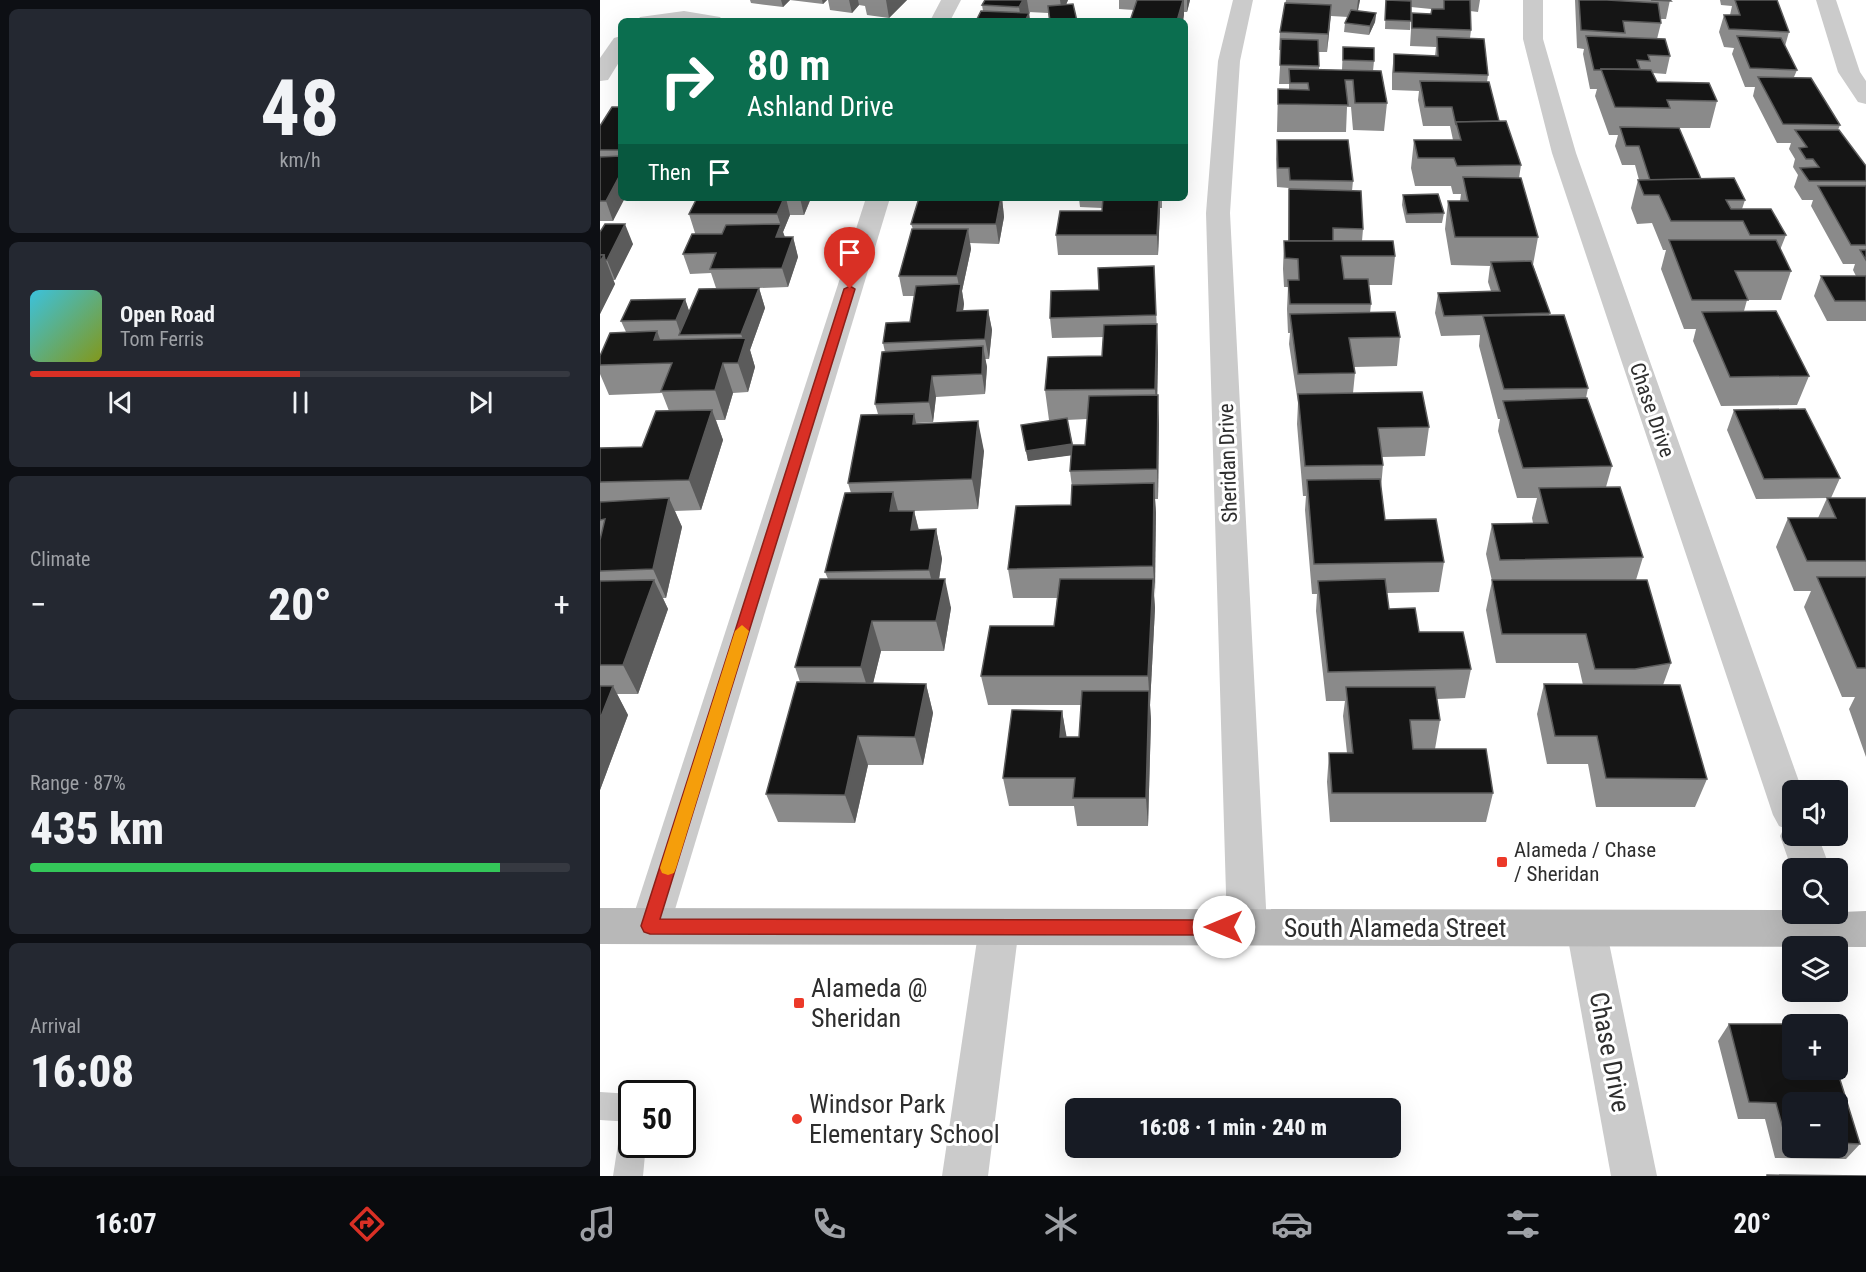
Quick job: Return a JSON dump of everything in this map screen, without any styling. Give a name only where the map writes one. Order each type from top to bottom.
[{"type":"main road","name":"South Alameda Street","points":[[600,926],[1586,928],[1842,924]]},
{"type":"street","points":[[942,18],[951,0]]},
{"type":"street","name":"Sheridan Drive","points":[[1243,0],[1230,61],[1218,213],[1247,927]]},
{"type":"street","name":"Chase Drive","points":[[1533,0],[1533,39],[1564,153],[1782,786]]},
{"type":"street","points":[[1826,0],[1858,72],[1866,97]]},
{"type":"street","points":[[675,18],[691,18]]},
{"type":"street","points":[[600,75],[618,47]]},
{"type":"street","points":[[650,926],[877,201]]},
{"type":"street","points":[[965,1176],[999,927]]},
{"type":"street","name":"Chase Drive","points":[[1586,928],[1634,1176]]},
{"type":"lane","points":[[600,1106],[618,1107]]},
{"type":"lane","points":[[628,1176],[630,1158]]},
{"type":"building","points":[[985,0],[1023,0],[1019,7],[982,5]]},
{"type":"building","points":[[1137,0],[1183,0],[1178,18],[1131,18]]},
{"type":"building","points":[[1386,0],[1411,1],[1411,21],[1385,20]]},
{"type":"building","points":[[1444,0],[1470,0],[1471,30],[1412,28],[1412,13],[1431,14],[1432,9],[1444,9]]},
{"type":"building","points":[[1579,0],[1658,3],[1661,23],[1623,21],[1625,33],[1581,30]]},
{"type":"building","points":[[1735,0],[1777,0],[1789,32],[1729,29],[1724,15],[1740,15]]},
{"type":"building","points":[[1285,3],[1331,5],[1328,34],[1280,32]]},
{"type":"building","points":[[1073,4],[1076,18],[1050,18],[1048,6]]},
{"type":"building","points":[[1351,10],[1376,13],[1370,26],[1345,23]]},
{"type":"building","points":[[981,11],[1029,13],[1026,18],[978,18]]},
{"type":"building","points":[[1586,36],[1665,39],[1670,56],[1648,55],[1650,61],[1637,60],[1640,69],[1594,70]]},
{"type":"building","points":[[1737,36],[1781,38],[1797,70],[1750,68]]},
{"type":"building","points":[[1437,37],[1484,39],[1488,75],[1394,72],[1394,54],[1438,56]]},
{"type":"building","points":[[1281,39],[1318,40],[1319,66],[1280,65]]},
{"type":"building","points":[[1343,47],[1374,48],[1374,61],[1343,60]]},
{"type":"building","points":[[1289,69],[1381,71],[1387,103],[1355,103],[1353,80],[1345,80],[1348,105],[1278,104],[1278,89],[1309,90],[1308,83],[1290,83]]},
{"type":"building","points":[[1601,69],[1651,70],[1657,82],[1709,83],[1717,101],[1667,100],[1670,108],[1615,107]]},
{"type":"building","points":[[1758,77],[1811,78],[1840,125],[1783,124]]},
{"type":"building","points":[[1420,81],[1489,82],[1499,121],[1456,122],[1456,125],[1452,107],[1425,107]]},
{"type":"building","points":[[612,107],[618,107],[618,150],[600,150],[600,126]]},
{"type":"building","points":[[1506,121],[1521,165],[1457,166],[1454,158],[1418,158],[1414,140],[1461,140],[1456,122]]},
{"type":"building","points":[[1620,127],[1679,128],[1701,179],[1650,180],[1639,146],[1626,146]]},
{"type":"building","points":[[1795,130],[1839,130],[1866,166],[1866,181],[1809,181],[1800,168],[1819,167],[1813,159],[1806,159],[1799,148],[1807,147]]},
{"type":"building","points":[[1277,140],[1348,140],[1353,181],[1290,180],[1289,168],[1278,168]]},
{"type":"building","points":[[618,156],[618,179],[606,201],[600,201],[600,157]]},
{"type":"building","points":[[1463,177],[1521,178],[1538,237],[1455,237],[1448,201],[1468,201]]},
{"type":"building","points":[[1734,178],[1745,200],[1726,200],[1731,209],[1771,209],[1786,235],[1750,235],[1743,221],[1671,221],[1659,195],[1644,195],[1638,180]]},
{"type":"building","points":[[1818,186],[1866,186],[1866,245],[1851,245]]},
{"type":"building","points":[[1289,189],[1361,191],[1363,229],[1333,228],[1333,241],[1289,241]]},
{"type":"building","points":[[1438,194],[1444,213],[1407,214],[1403,195]]},
{"type":"building","points":[[696,201],[783,201],[777,214],[689,214]]},
{"type":"building","points":[[918,201],[1000,201],[996,224],[911,224]]},
{"type":"building","points":[[1103,201],[1159,201],[1157,235],[1056,235],[1060,211],[1102,211]]},
{"type":"building","points":[[605,224],[625,224],[607,260],[604,255],[600,255],[600,232]]},
{"type":"building","points":[[781,224],[776,237],[793,237],[782,268],[710,269],[716,253],[683,254],[692,234],[722,234],[726,225]]},
{"type":"building","points":[[912,229],[968,229],[957,276],[899,276]]},
{"type":"building","points":[[1669,240],[1776,240],[1791,271],[1735,271],[1748,300],[1692,300]]},
{"type":"building","points":[[1284,241],[1393,241],[1395,256],[1341,256],[1344,279],[1368,279],[1371,304],[1290,304],[1288,280],[1299,280],[1298,259],[1285,258]]},
{"type":"building","points":[[1860,250],[1866,250],[1866,260]]},
{"type":"building","points":[[1531,261],[1550,313],[1444,316],[1438,293],[1500,291],[1491,262]]},
{"type":"building","points":[[1154,266],[1156,315],[1050,318],[1051,291],[1099,290],[1098,268]]},
{"type":"building","points":[[1821,276],[1866,276],[1866,301],[1835,301]]},
{"type":"building","points":[[961,284],[957,311],[988,310],[985,339],[883,343],[886,323],[910,322],[916,286]]},
{"type":"building","points":[[759,288],[741,334],[679,335],[699,289]]},
{"type":"building","points":[[685,299],[676,320],[621,321],[631,300]]},
{"type":"building","points":[[1776,311],[1809,376],[1730,377],[1702,312]]},
{"type":"building","points":[[1395,312],[1400,337],[1349,338],[1355,373],[1298,374],[1290,314]]},
{"type":"building","points":[[1564,315],[1588,388],[1504,389],[1483,316]]},
{"type":"building","points":[[1157,324],[1155,389],[1045,390],[1048,357],[1102,356],[1104,325]]},
{"type":"building","points":[[657,331],[654,340],[746,338],[738,363],[723,363],[715,390],[661,391],[672,363],[600,365],[600,356],[610,333]]},
{"type":"building","points":[[983,346],[982,374],[932,376],[929,402],[875,404],[882,352]]},
{"type":"building","points":[[1422,392],[1429,427],[1378,428],[1383,465],[1305,466],[1298,394]]},
{"type":"building","points":[[1158,395],[1157,469],[1070,471],[1072,445],[1085,445],[1089,396]]},
{"type":"building","points":[[1587,398],[1612,466],[1523,468],[1503,401]]},
{"type":"building","points":[[1805,409],[1840,478],[1764,479],[1734,410]]},
{"type":"building","points":[[712,410],[689,480],[600,482],[600,448],[642,447],[656,411]]},
{"type":"building","points":[[914,414],[913,424],[978,421],[972,479],[848,483],[861,415]]},
{"type":"building","points":[[1067,418],[1072,444],[1026,451],[1021,425]]},
{"type":"building","points":[[1380,479],[1385,520],[1436,519],[1444,562],[1314,564],[1307,480]]},
{"type":"building","points":[[1154,483],[1153,566],[1008,569],[1016,506],[1071,505],[1072,485]]},
{"type":"building","points":[[1620,487],[1643,557],[1500,560],[1492,524],[1548,523],[1539,488]]},
{"type":"building","points":[[893,492],[890,511],[914,511],[911,530],[936,529],[929,570],[825,572],[845,493]]},
{"type":"building","points":[[669,498],[653,569],[600,571],[600,540],[605,519],[600,520],[600,502]]},
{"type":"building","points":[[1827,498],[1866,498],[1866,561],[1807,561],[1788,518],[1836,518]]},
{"type":"building","points":[[1817,577],[1866,577],[1866,668],[1857,668]]},
{"type":"building","points":[[820,579],[945,579],[936,621],[872,621],[861,667],[795,667]]},
{"type":"building","points":[[1060,579],[1153,579],[1148,676],[981,676],[990,626],[1054,626]]},
{"type":"building","points":[[1385,579],[1389,609],[1415,608],[1419,632],[1463,632],[1471,669],[1328,672],[1318,581]]},
{"type":"building","points":[[654,580],[623,665],[600,665],[600,581]]},
{"type":"building","points":[[1492,580],[1647,580],[1671,663],[1635,669],[1595,669],[1586,634],[1502,634]]},
{"type":"building","points":[[797,682],[926,684],[915,737],[858,736],[845,795],[766,794]]},
{"type":"building","points":[[1544,684],[1680,685],[1707,779],[1606,778],[1597,736],[1555,736]]},
{"type":"building","points":[[600,686],[613,686],[600,719]]},
{"type":"building","points":[[1346,687],[1435,687],[1440,720],[1410,720],[1413,749],[1486,749],[1493,793],[1332,793],[1329,753],[1353,753]]},
{"type":"building","points":[[1082,691],[1149,691],[1146,798],[1073,798],[1075,778],[1003,778],[1012,710],[1062,711],[1060,737],[1079,737]]},
{"type":"building","points":[[1729,1024],[1782,1024],[1782,1080],[1840,1080],[1844,1092],[1782,1092],[1782,1125],[1776,1103],[1749,1102]]},
{"type":"building","points":[[1848,1105],[1860,1144],[1848,1143]]},
{"type":"building","points":[[1767,1175],[1866,1176],[1767,1176]]},
{"type":"slow traffic","points":[[668,868],[742,631]]},
{"type":"place","name":"Alameda / Chase / Sheridan","points":[[1502,862]]},
{"type":"place","name":"Alameda @ Sheridan","points":[[799,1003]]},
{"type":"place","name":"Windsor Park Elementary School","points":[[797,1119]]},
{"type":"route","points":[[850,289],[650,926],[1224,927]]}]
